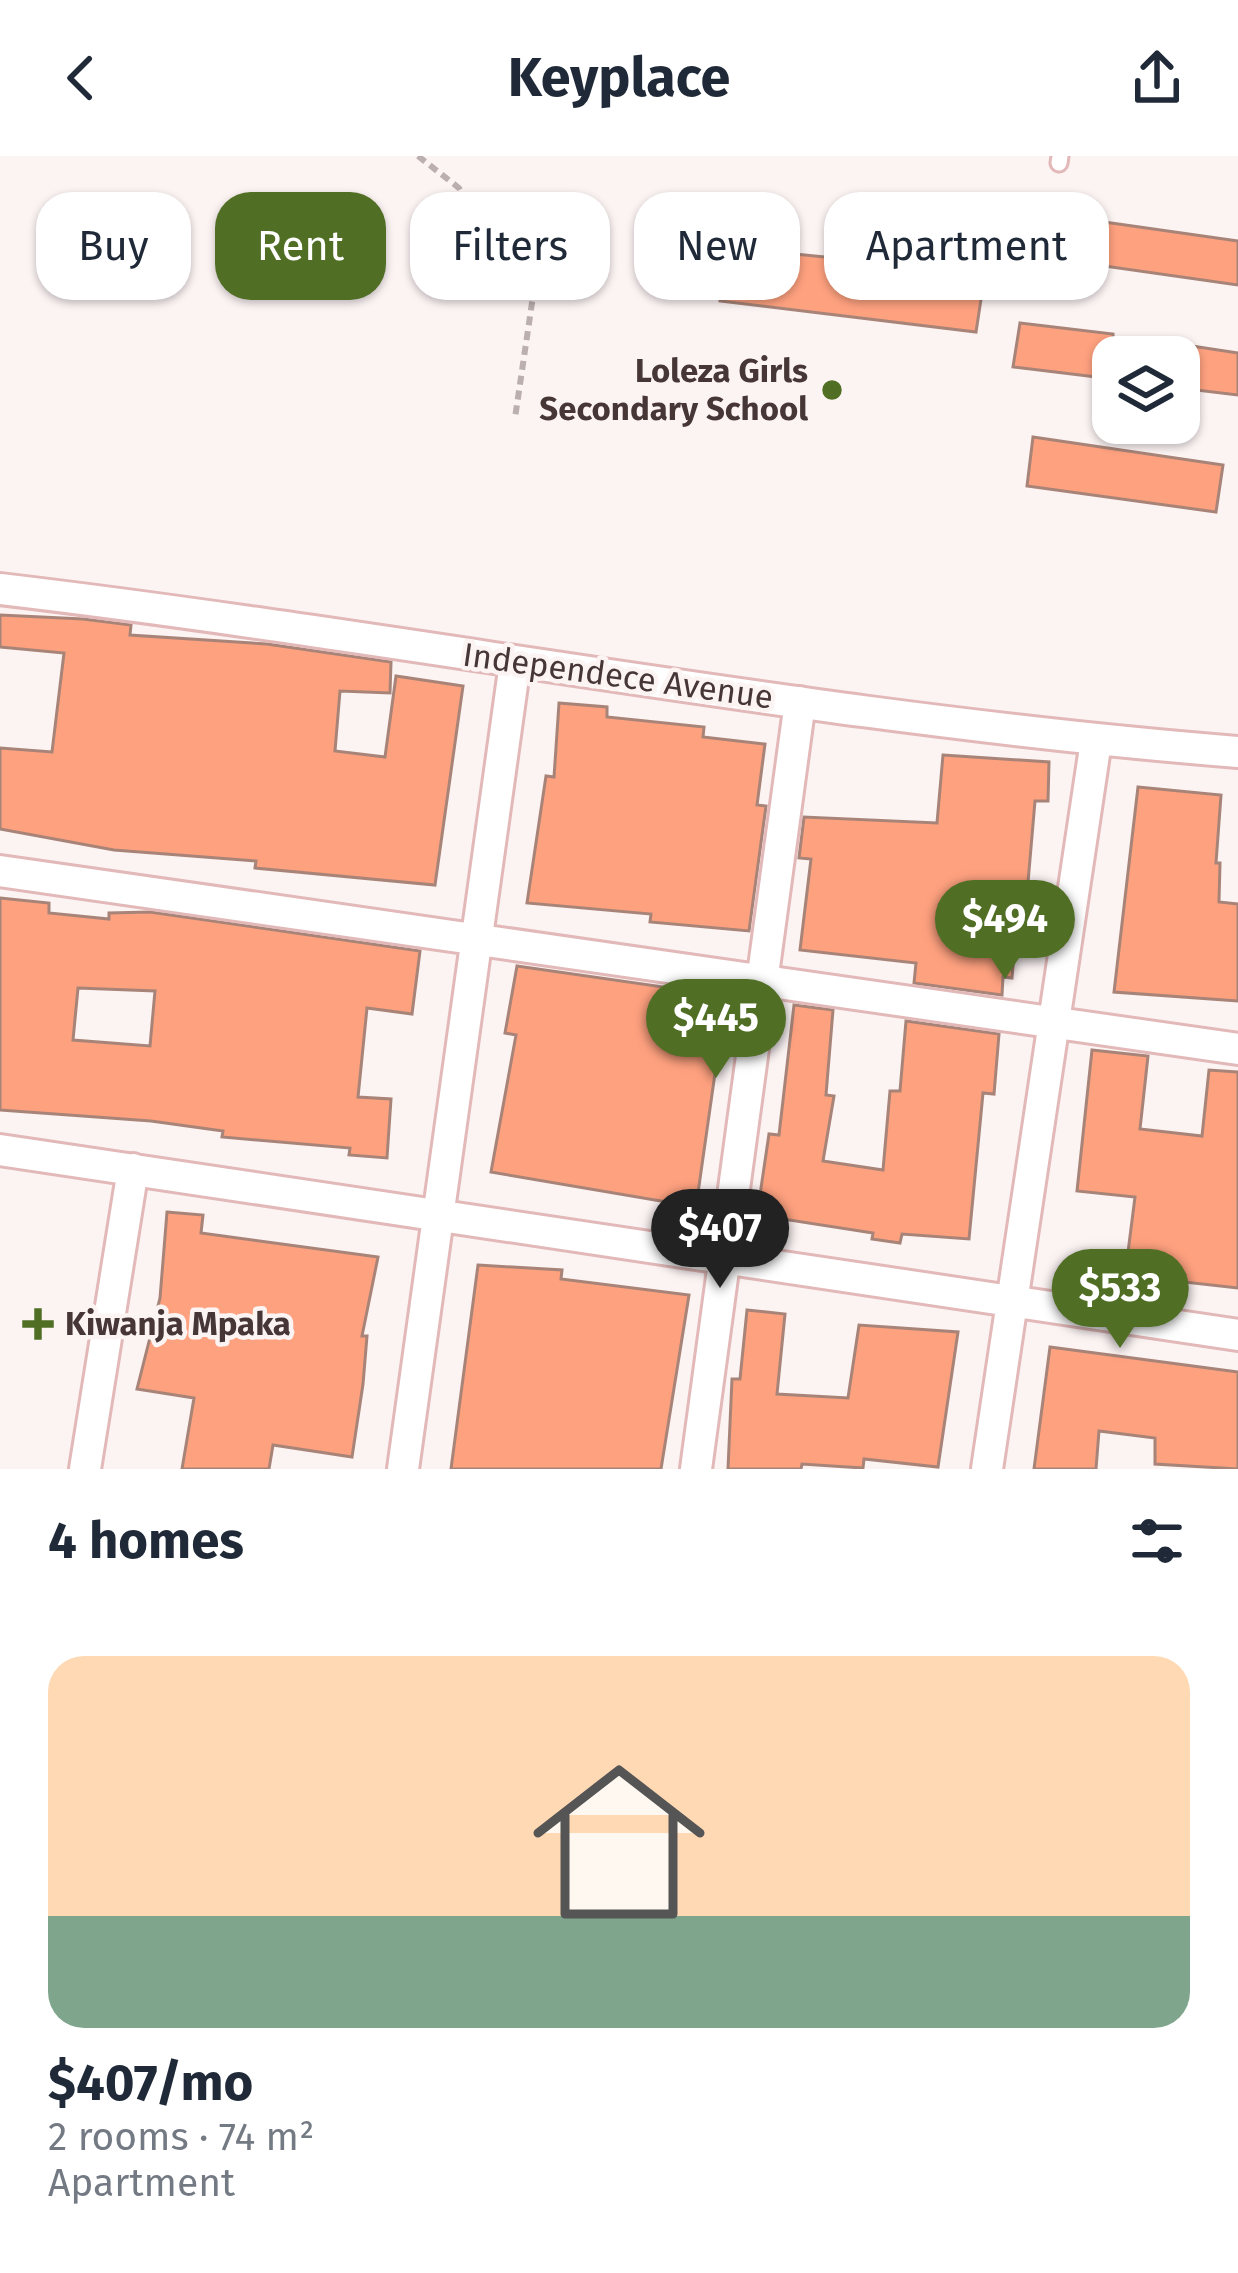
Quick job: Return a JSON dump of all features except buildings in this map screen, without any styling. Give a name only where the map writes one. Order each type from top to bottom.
[{"type":"street","name":"Independece Avenue","points":[[0,589],[1096,741],[1238,752]]},
{"type":"street","points":[[403,1469],[515,663]]},
{"type":"street","points":[[696,1469],[800,701]]},
{"type":"street","points":[[987,1469],[1096,741]]},
{"type":"street","points":[[0,871],[1238,1049]]},
{"type":"street","points":[[0,1150],[1238,1335]]},
{"type":"street","points":[[85,1469],[133,1169]]},
{"type":"path","points":[[418,156],[459,188],[478,226],[527,262],[532,296],[515,418]]},
{"type":"place","name":"Loleza Girls Secondary School","points":[[832,390]]},
{"type":"place","name":"Kiwanja Mpaka","points":[[38,1324]]}]
